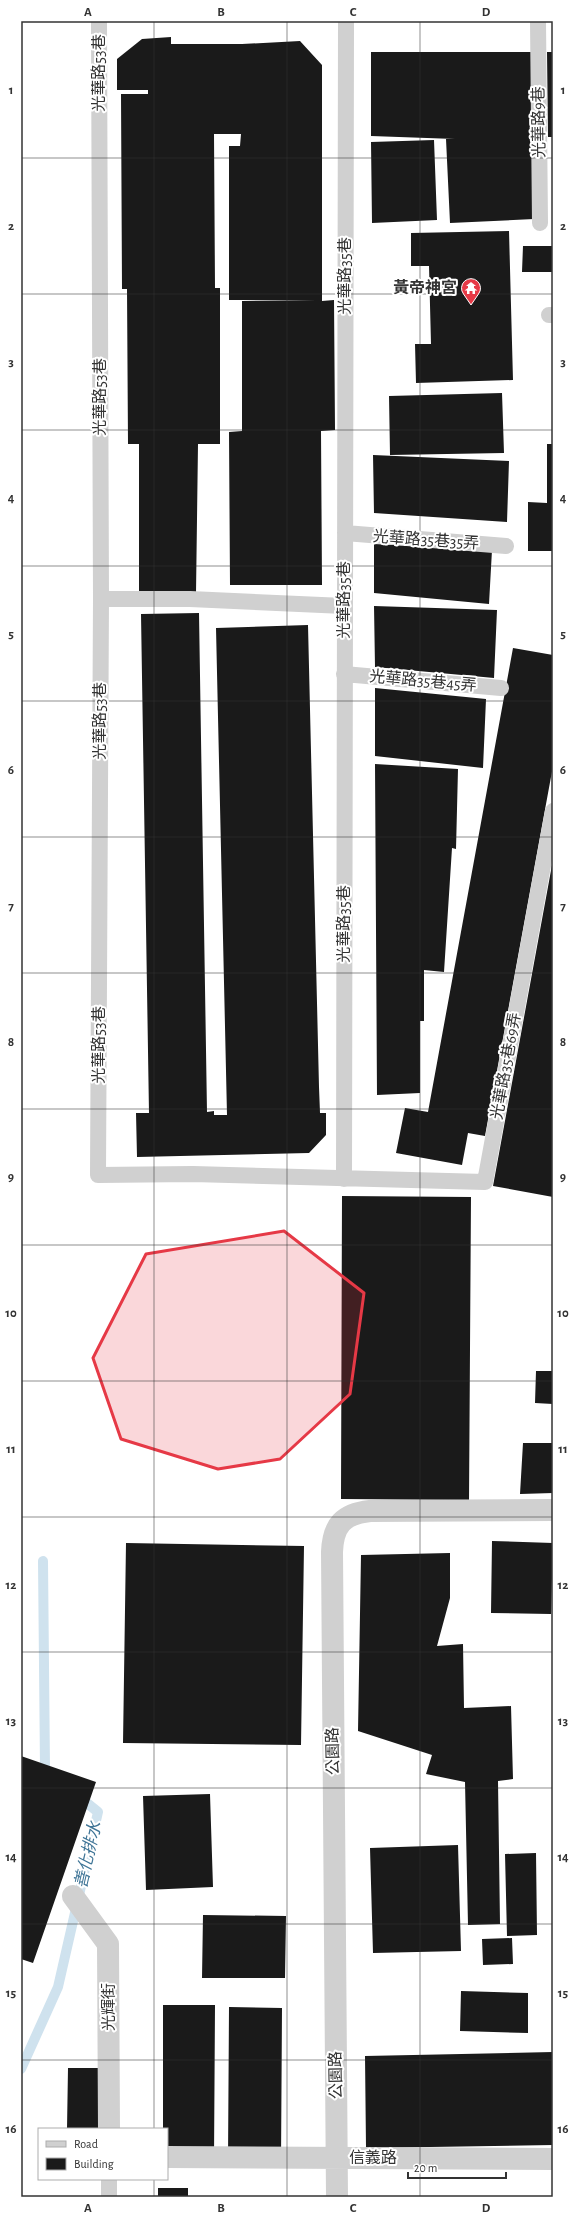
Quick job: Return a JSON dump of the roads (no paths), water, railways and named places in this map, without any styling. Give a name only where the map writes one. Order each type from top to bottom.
[{"type":"street","name":"公園路","points":[[337,2197],[332,1560],[335,1533],[344,1518],[359,1512],[553,1510]]},
{"type":"street","name":"光輝街","points":[[73,1896],[108,1944],[109,2128]]},
{"type":"street","points":[[168,2157],[337,2158]]},
{"type":"street","name":"信義路","points":[[337,2158],[553,2159]]},
{"type":"lane","name":"光華路53巷","points":[[99,21],[101,599],[98,1175],[193,1174],[344,1179]]},
{"type":"lane","name":"光華路35巷","points":[[344,1179],[346,21]]},
{"type":"lane","name":"光華路9巷","points":[[538,21],[540,223]]},
{"type":"lane","name":"光華路35巷35弄","points":[[345,533],[506,546]]},
{"type":"lane","points":[[101,599],[190,598],[344,606]]},
{"type":"lane","name":"光華路35巷45弄","points":[[344,674],[501,688]]},
{"type":"lane","name":"光華路35巷69弄","points":[[344,1179],[485,1182],[553,811]]},
{"type":"lane","points":[[109,2197],[110,2180]]},
{"type":"waterway","name":"善化排水","points":[[43,1561],[45,1770],[51,1774]]},
{"type":"waterway","name":"善化排水","points":[[21,2069],[58,1987],[98,1812],[77,1795]]},
{"type":"place","name":"黃帝神宮","points":[[471,305]]}]
